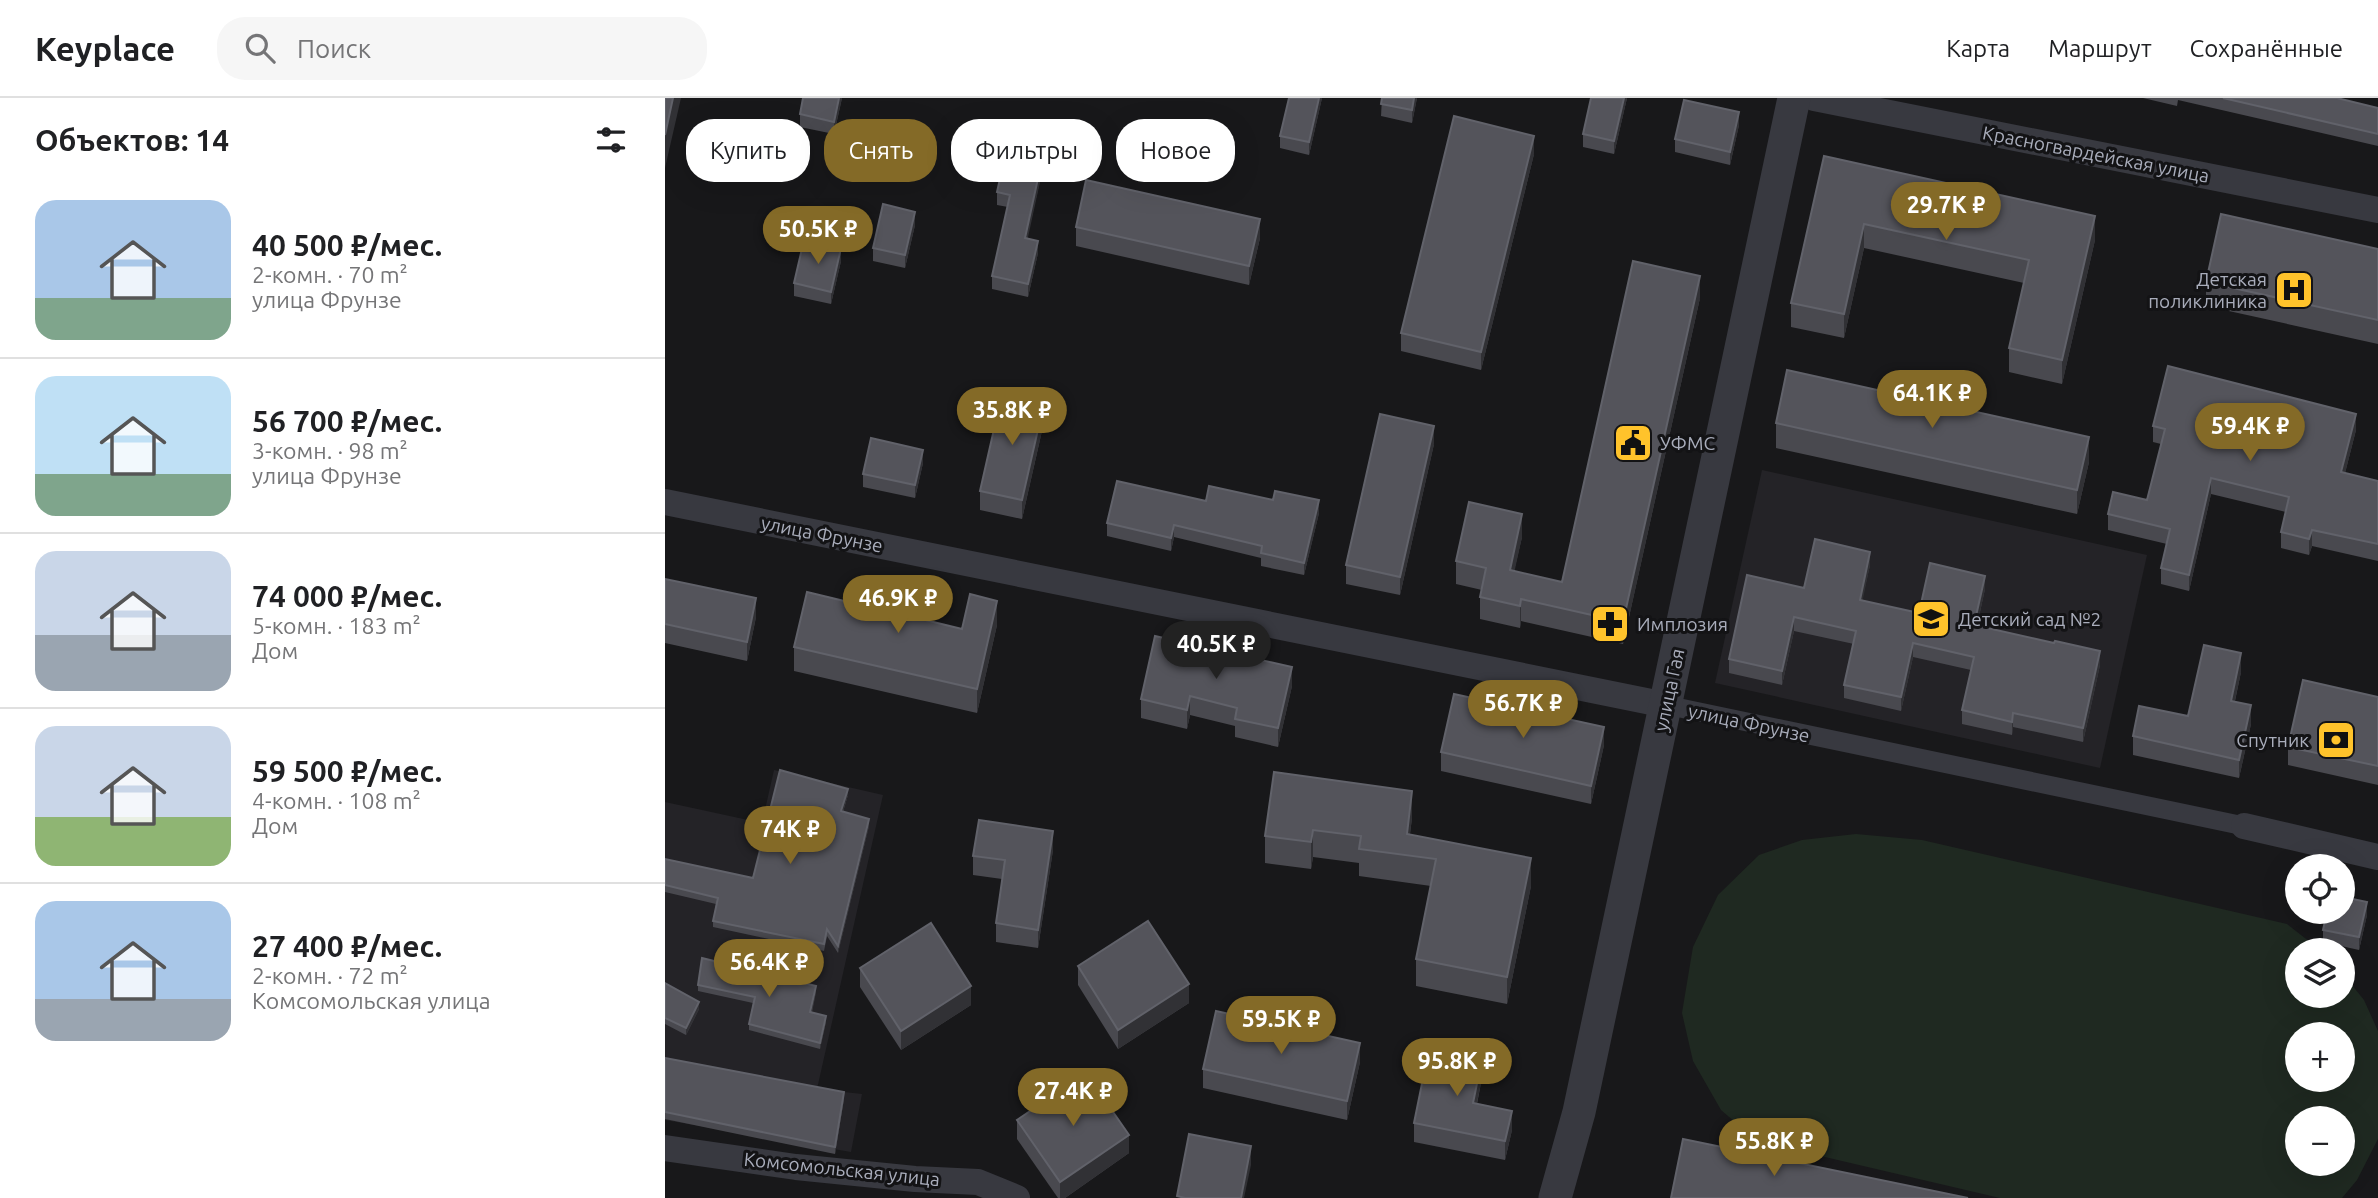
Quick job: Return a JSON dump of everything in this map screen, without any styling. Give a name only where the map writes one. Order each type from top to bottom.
[{"type":"street","name":"улица Гая","points":[[1555,1198],[1579,1112],[1794,98]]},
{"type":"street","name":"Красногвардейская улица","points":[[1814,98],[2378,210]]},
{"type":"street","name":"улица Фрунзе","points":[[665,502],[1666,705],[2244,826],[2378,857]]},
{"type":"street","name":"Комсомольская улица","points":[[665,1148],[796,1167],[915,1179],[978,1182],[1017,1198]]},
{"type":"shaded area","name":"Детский сад №2","points":[[1762,470],[2147,555],[2100,768],[1715,683]]},
{"type":"shaded area","points":[[774,770],[883,795],[817,1089],[862,1094],[851,1152],[665,1120],[665,802],[762,823]]},
{"type":"shaded area","points":[[1856,834],[1922,840],[2287,924],[2305,938],[2285,938],[2285,1008],[2355,1008],[2355,989],[2364,1000],[2378,1031],[2378,1139],[2357,1180],[2342,1198],[2000,1198],[1757,1141],[1721,1110],[1693,1061],[1682,1013],[1693,947],[1718,895],[1759,855],[1802,840]]},
{"type":"building","points":[[665,98],[673,98],[665,135]]},
{"type":"building","points":[[803,98],[839,98],[835,119],[824,120],[800,114]]},
{"type":"building","points":[[1289,98],[1319,98],[1309,142],[1280,136]]},
{"type":"building","points":[[1382,98],[1414,98],[1412,110],[1381,104]]},
{"type":"building","points":[[1591,98],[1624,98],[1614,141],[1583,134]]},
{"type":"building","points":[[2223,98],[2337,98],[2378,108],[2378,134]]},
{"type":"building","points":[[1684,100],[1739,112],[1730,152],[1675,139]]},
{"type":"building","points":[[1454,116],[1534,136],[1481,352],[1401,333]]},
{"type":"building","points":[[1824,156],[2095,216],[2062,360],[2009,348],[2029,260],[1864,224],[1844,314],[1791,303]]},
{"type":"building","points":[[999,182],[1037,182],[1025,238],[1038,241],[1028,284],[992,276],[1010,195],[997,192]]},
{"type":"building","points":[[1086,182],[1260,219],[1249,266],[1076,227]]},
{"type":"building","points":[[883,204],[915,212],[905,255],[873,248]]},
{"type":"building","name":"Детская поликлиника","points":[[2221,214],[2378,249],[2378,320],[2206,282]]},
{"type":"building","points":[[804,240],[841,248],[831,292],[794,283]]},
{"type":"building","name":"УФМС","points":[[1633,261],[1700,276],[1623,622],[1521,599],[1520,606],[1480,597],[1486,568],[1456,561],[1469,502],[1522,514],[1510,570],[1562,582]]},
{"type":"building","points":[[2168,366],[2356,414],[2341,472],[2378,481],[2378,544],[2312,530],[2309,539],[2281,532],[2289,497],[2211,478],[2189,575],[2161,568],[2170,529],[2108,514],[2113,492],[2147,500],[2165,429],[2153,426]]},
{"type":"building","points":[[1787,370],[2089,437],[2077,490],[1776,423]]},
{"type":"building","points":[[1002,394],[1044,403],[1022,500],[980,491]]},
{"type":"building","points":[[1380,414],[1434,426],[1400,577],[1346,565]]},
{"type":"building","points":[[871,438],[923,450],[915,485],[863,474]]},
{"type":"building","points":[[1117,481],[1206,501],[1209,486],[1273,500],[1275,491],[1319,500],[1304,563],[1261,553],[1262,546],[1174,525],[1171,538],[1107,523]]},
{"type":"building","points":[[1815,539],[1870,552],[1860,600],[1919,613],[1930,563],[1985,576],[1974,625],[2100,651],[2083,728],[2013,713],[2012,722],[1962,710],[1974,657],[1913,643],[1901,697],[1844,685],[1856,631],[1794,617],[1782,671],[1729,659],[1747,575],[1804,588]]},
{"type":"building","points":[[665,579],[756,598],[747,642],[665,624]]},
{"type":"building","points":[[870,583],[915,594],[909,616],[962,629],[970,594],[997,601],[977,689],[794,647],[807,592],[865,606]]},
{"type":"building","points":[[1155,636],[1292,667],[1278,728],[1235,719],[1237,708],[1190,696],[1187,710],[1141,699]]},
{"type":"building","points":[[2204,645],[2241,653],[2231,701],[2251,705],[2239,760],[2133,736],[2139,706],[2188,716]]},
{"type":"building","name":"Спутник","points":[[2303,680],[2378,697],[2378,766],[2288,747]]},
{"type":"building","points":[[1454,694],[1604,727],[1591,786],[1441,752]]},
{"type":"building","points":[[780,770],[848,789],[841,811],[869,819],[838,946],[827,929],[824,944],[713,921],[718,898],[665,885],[665,859],[753,878]]},
{"type":"building","points":[[1274,772],[1412,791],[1407,834],[1531,858],[1507,977],[1416,959],[1436,859],[1359,849],[1361,836],[1313,830],[1311,842],[1265,836]]},
{"type":"building","points":[[979,820],[1053,831],[1038,930],[996,923],[1005,860],[973,856]]},
{"type":"building","points":[[2355,900],[2367,902],[2359,937],[2323,930],[2324,924],[2355,924]]},
{"type":"building","points":[[1148,921],[1189,984],[1118,1030],[1078,966]]},
{"type":"building","points":[[931,923],[971,986],[901,1031],[860,968]]},
{"type":"building","points":[[702,958],[816,986],[810,1012],[826,1016],[820,1043],[749,1024],[755,997],[698,985]]},
{"type":"building","points":[[665,983],[699,1002],[686,1028],[665,1018]]},
{"type":"building","points":[[1216,1011],[1360,1043],[1347,1101],[1203,1069]]},
{"type":"building","points":[[1429,1049],[1482,1059],[1473,1103],[1512,1111],[1505,1141],[1414,1123]]},
{"type":"building","points":[[665,1058],[844,1092],[835,1147],[665,1112]]},
{"type":"building","points":[[1086,1073],[1129,1135],[1060,1182],[1017,1120]]},
{"type":"building","points":[[1189,1134],[1251,1146],[1241,1198],[1177,1196]]},
{"type":"building","points":[[1683,1139],[1968,1198],[1671,1198]]},
{"type":"place","name":"Детская поликлиника","points":[[2294,290]]},
{"type":"place","name":"УФМС","points":[[1633,443]]},
{"type":"place","name":"Детский сад №2","points":[[1931,619]]},
{"type":"place","name":"Имплозия","points":[[1610,624]]},
{"type":"place","name":"Спутник","points":[[2336,740]]}]
